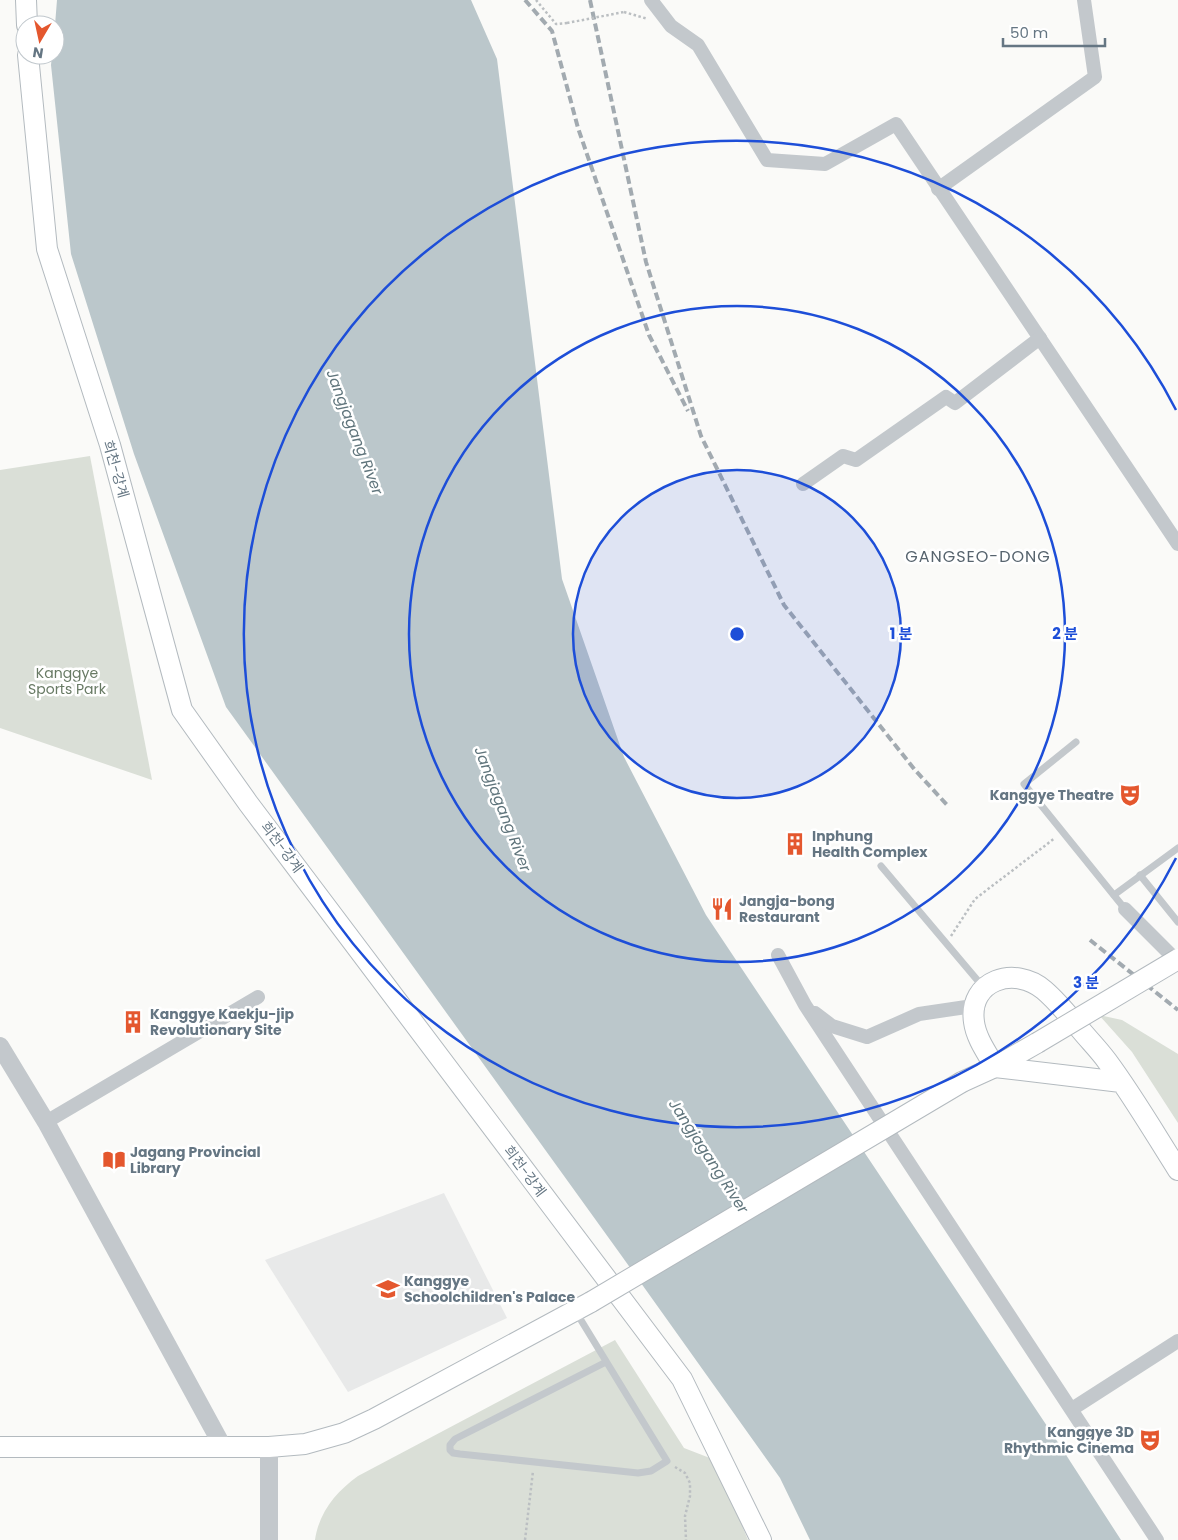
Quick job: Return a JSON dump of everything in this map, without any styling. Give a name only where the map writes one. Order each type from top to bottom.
[{"type":"main road","points":[[26,0],[27,15]]},
{"type":"main road","name":"희천-강계","points":[[29,65],[46,249],[110,444],[182,710],[248,803],[682,1378],[761,1540]]},
{"type":"main road","points":[[0,1447],[269,1447],[305,1444],[344,1432],[374,1419],[583,1306],[962,1082],[995,1067],[1178,960]]},
{"type":"main road","points":[[995,1067],[979,1039],[974,1023],[973,1006],[977,996],[984,988],[996,981],[1011,976],[1029,981],[1042,988],[1058,1003],[1107,1061],[1178,1170]]},
{"type":"main road","points":[[995,1067],[1121,1082]]},
{"type":"street","points":[[651,0],[671,26],[698,45],[767,160],[825,164],[896,124],[1178,544]]},
{"type":"street","points":[[938,188],[1095,77],[1084,0]]},
{"type":"street","points":[[803,484],[843,456],[856,460],[946,397],[955,403],[1040,338]]},
{"type":"street","points":[[1125,909],[1178,960]]},
{"type":"street","points":[[778,955],[805,1005],[1157,1540]]},
{"type":"street","points":[[46,1122],[258,997]]},
{"type":"street","points":[[805,1005],[832,1026],[867,1037],[919,1014],[973,1006]]},
{"type":"street","points":[[0,1046],[46,1122],[223,1447]]},
{"type":"street","points":[[1072,1409],[1178,1340]]},
{"type":"street","points":[[269,1447],[269,1540]]},
{"type":"lane","points":[[1076,742],[1024,784],[1125,909]]},
{"type":"lane","points":[[1114,895],[1178,848]]},
{"type":"lane","points":[[881,866],[984,988]]},
{"type":"lane","points":[[1140,875],[1178,922]]},
{"type":"lane","points":[[583,1306],[606,1362],[667,1461],[646,1473],[460,1454],[453,1453],[450,1450],[450,1445],[456,1439],[606,1362]]},
{"type":"path","points":[[536,0],[556,24],[567,24],[624,12]]},
{"type":"path","points":[[946,943],[975,899],[1063,831]]},
{"type":"path","points":[[667,1461],[685,1474],[690,1483],[690,1496],[685,1516],[686,1540]]},
{"type":"path","points":[[525,1540],[534,1462]]},
{"type":"shaded area","name":"Kanggye Schoolchildren's Palace","points":[[444,1193],[507,1318],[348,1392],[265,1260]]},
{"type":"green space","name":"Kanggye Sports Park","points":[[90,456],[152,780],[0,728],[0,470]]},
{"type":"green space","points":[[1099,1015],[1122,1020],[1178,1054],[1178,1123],[1132,1052]]},
{"type":"green space","points":[[615,1340],[684,1448],[715,1460],[748,1540],[315,1540],[320,1520],[330,1503],[358,1476]]},
{"type":"water","name":"Jangjagang River","points":[[57,0],[471,0],[497,59],[562,579],[624,757],[706,915],[1121,1540],[810,1540],[780,1478],[226,707],[134,454],[71,254],[51,65],[65,65],[65,15],[56,15]]},
{"type":"railway","points":[[525,0],[552,31],[578,128],[649,335],[688,411]]},
{"type":"railway","points":[[590,0],[646,262],[701,436],[784,605],[915,770],[948,806]]},
{"type":"railway","points":[[1090,940],[1178,1010]]},
{"type":"place","name":"Kanggye Theatre","points":[[1130,795]]},
{"type":"place","name":"Inphung Health Complex","points":[[795,844]]},
{"type":"place","name":"Jangja-bong Restaurant","points":[[722,909]]},
{"type":"place","name":"Kanggye Kaekju-jip Revolutionary Site","points":[[133,1022]]},
{"type":"place","name":"Jagang Provincial Library","points":[[114,1160]]},
{"type":"place","name":"Kanggye Schoolchildren's Palace","points":[[388,1289]]},
{"type":"place","name":"Kanggye 3D Rhythmic Cinema","points":[[1150,1440]]},
{"type":"district","name":"GANGSEO-DONG","points":[[978,556]]}]
